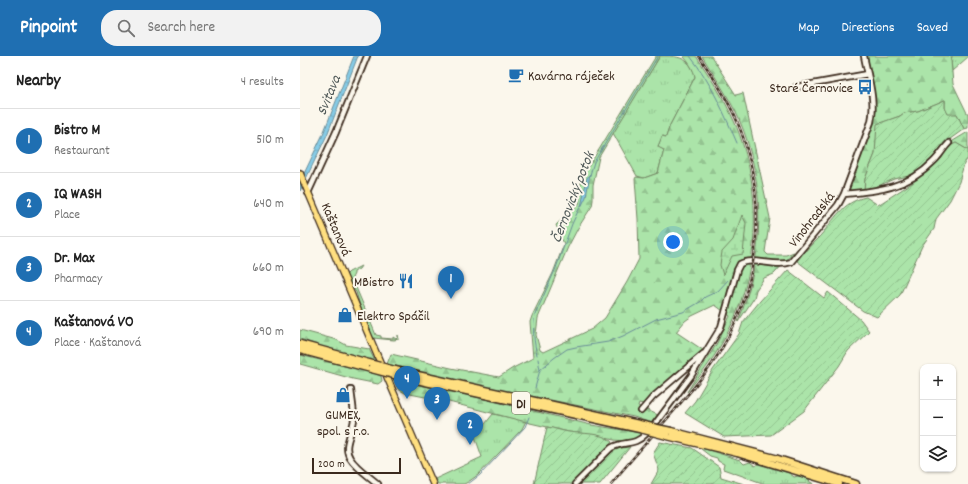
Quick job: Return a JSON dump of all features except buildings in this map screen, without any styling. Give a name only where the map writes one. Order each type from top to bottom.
[{"type":"highway","name":"D1","points":[[300,344],[370,366]]},
{"type":"highway","name":"D1","points":[[300,350],[775,458],[856,484]]},
{"type":"highway","name":"D1","points":[[669,433],[839,484]]},
{"type":"main road","name":"Kaštanová","points":[[300,174],[352,295],[359,317],[380,362]]},
{"type":"main road","points":[[387,377],[432,484]]},
{"type":"street","points":[[308,192],[336,132],[367,56]]},
{"type":"street","name":"Vinohradská","points":[[575,484],[611,448],[618,445],[637,442],[691,376],[724,322],[737,270],[740,264],[749,261],[791,262],[838,205],[844,194],[873,114],[873,104],[864,56]]},
{"type":"street","points":[[796,87],[868,74]]},
{"type":"street","points":[[844,194],[875,191],[898,185],[916,177],[933,162],[949,143]]},
{"type":"street","name":"Vinohradská","points":[[641,411],[653,397],[708,350]]},
{"type":"street","points":[[685,370],[691,376]]},
{"type":"street","points":[[351,390],[354,422],[348,438],[348,453],[354,463],[378,484]]},
{"type":"green space","points":[[656,56],[660,56],[599,157],[593,185],[592,206],[568,247],[538,318],[536,335],[540,350],[543,352],[592,329],[605,318],[627,282],[639,259],[635,179],[636,177],[644,178],[658,173],[664,150],[658,147],[662,136],[666,137],[670,125],[695,77],[687,60],[683,56],[696,56],[726,104],[744,148],[751,176],[754,205],[754,234],[751,262],[735,317],[714,356],[687,392],[717,343],[730,316],[715,305],[692,316],[685,321],[676,332],[703,350],[643,404],[639,403],[638,406],[658,415],[651,423],[634,417],[482,386],[387,364],[391,354],[499,377],[533,358],[530,322],[553,273],[564,244],[556,225],[579,204],[581,182],[584,173]]},
{"type":"green space","points":[[660,56],[673,56],[681,58],[690,65],[695,77],[670,125],[666,137],[663,136],[658,146],[664,150],[658,173],[644,178],[637,176],[613,133]]},
{"type":"green space","points":[[702,56],[711,56],[736,95],[743,93],[770,218],[765,252],[768,255],[786,255],[794,252],[774,274],[764,278],[756,290],[754,298],[738,322],[747,298],[757,247],[759,221],[758,195],[748,144],[739,119]]},
{"type":"green space","points":[[866,56],[952,56],[953,84],[968,113],[968,128],[964,129],[957,114],[948,115],[945,108],[945,100],[918,111],[904,113],[900,116],[878,124],[875,154],[865,179],[864,191],[851,191],[848,187],[872,128],[876,111]]},
{"type":"green space","points":[[952,56],[968,56],[968,57],[952,71]]},
{"type":"green space","points":[[945,100],[945,108],[948,114],[957,114],[964,129],[946,142],[928,163],[914,175],[894,179],[864,191],[865,179],[875,154],[877,124],[900,116],[904,113],[918,111]]},
{"type":"green space","points":[[968,132],[968,150],[956,143],[946,148],[953,141]]},
{"type":"green space","points":[[956,143],[968,150],[968,158],[964,164],[959,182],[950,200],[936,219],[934,229],[922,246],[900,295],[877,317],[863,311],[797,261],[845,207],[858,199],[866,197],[878,205],[915,181],[942,158],[946,148]]},
{"type":"green space","points":[[742,215],[746,223],[743,254],[732,256],[723,275],[720,265],[722,252],[733,240]]},
{"type":"green space","points":[[361,266],[354,272],[352,278],[376,335],[381,336],[381,338],[393,339],[393,337],[396,339],[398,335],[399,339],[394,340],[373,338],[362,312],[356,292],[350,285],[346,275]]},
{"type":"green space","points":[[788,270],[824,298],[828,292],[861,320],[869,331],[848,351],[839,366],[804,411],[771,435],[724,437],[685,413],[695,401],[713,370],[739,334],[743,322]]},
{"type":"green space","points":[[300,330],[337,340],[346,345],[369,349],[375,361],[332,350],[300,339]]},
{"type":"green space","points":[[300,355],[373,373],[381,376],[382,381],[378,384],[353,379],[300,364]]},
{"type":"green space","points":[[393,379],[476,397],[591,425],[642,433],[635,439],[626,441],[569,432],[445,401],[405,393],[398,389]]},
{"type":"green space","points":[[493,414],[526,421],[522,429],[478,475],[464,484],[438,484],[435,479],[482,457],[474,434],[481,429]]},
{"type":"green space","points":[[547,427],[569,432],[603,436],[612,442],[572,484],[534,484]]},
{"type":"green space","points":[[660,442],[692,448],[719,467],[721,477],[744,484],[651,484],[659,470],[653,453]]},
{"type":"green space","points":[[630,447],[600,484],[579,484],[612,452],[620,448]]},
{"type":"green space","points":[[702,448],[740,460],[744,464],[750,462],[755,466],[758,464],[789,473],[794,477],[798,476],[809,479],[810,482],[814,484],[765,484],[723,469],[724,464],[718,461],[717,458],[710,456],[701,449]]},
{"type":"water","points":[[354,56],[358,56],[327,135],[300,191],[300,182],[323,134]]},
{"type":"water","points":[[590,174],[586,197],[581,207],[587,178]]},
{"type":"waterway","name":"Černovický potok","points":[[590,175],[594,162],[658,56]]},
{"type":"waterway","points":[[690,56],[711,87],[737,143]]},
{"type":"waterway","name":"Černovický potok","points":[[537,355],[534,335],[535,315],[556,268],[572,224],[580,207]]},
{"type":"waterway","points":[[540,370],[567,349],[608,342],[656,319],[683,312],[700,302],[705,297],[718,291],[729,279]]},
{"type":"waterway","name":"Černovický potok","points":[[535,388],[540,370],[538,359]]},
{"type":"waterway","name":"Černovický potok","points":[[468,484],[480,475],[525,427],[529,417]]},
{"type":"railway","points":[[611,484],[699,382],[712,364],[728,336],[741,307],[750,277],[755,246],[757,214],[754,182],[747,151],[733,112],[720,88],[699,56]]},
{"type":"place","name":"Kavárna ráječek","points":[[516,75]]},
{"type":"place","name":"Staré Černovice","points":[[865,87]]},
{"type":"place","name":"MBistro","points":[[406,281]]},
{"type":"place","name":"Bistro M","points":[[451,299]]},
{"type":"place","name":"Elektro Spáčil","points":[[345,315]]},
{"type":"place","name":"GUMEX, spol. s r.o.","points":[[343,395]]},
{"type":"place","name":"Kaštanová VO","points":[[407,399]]},
{"type":"place","name":"Dr. Max","points":[[437,420]]},
{"type":"place","name":"IQ WASH","points":[[470,445]]},
{"type":"water label","name":"Svitava","points":[[328,95]]}]
